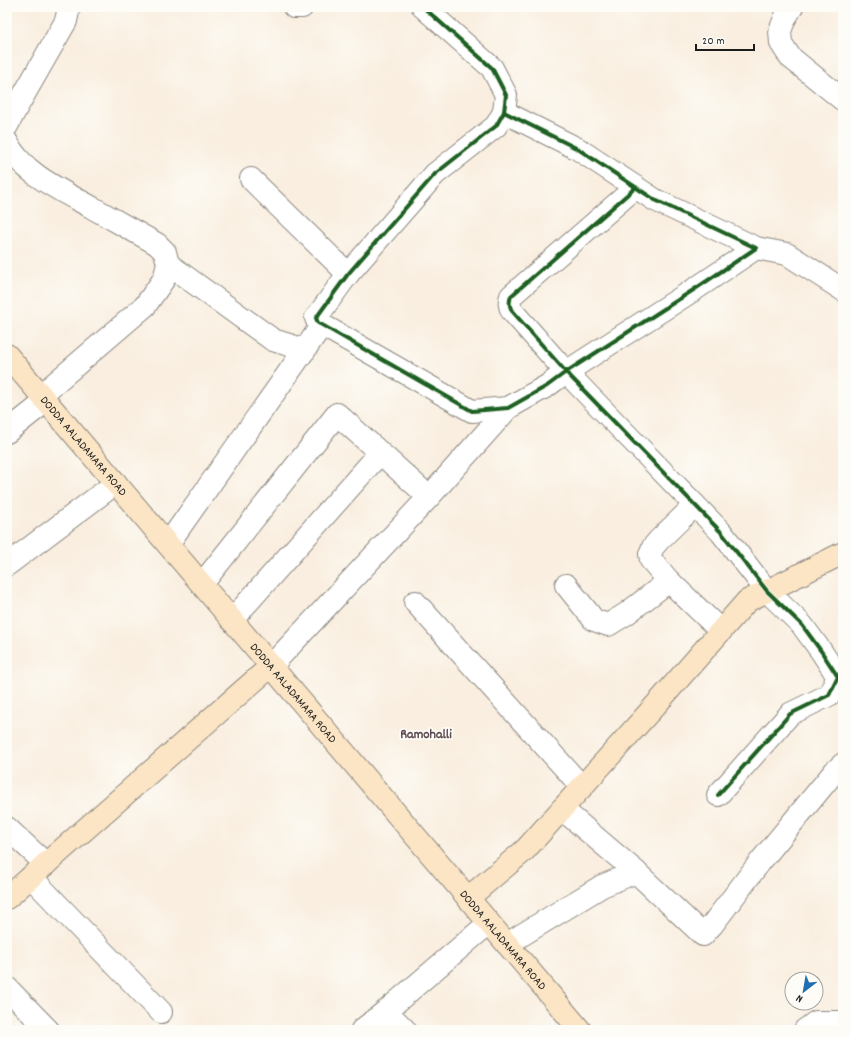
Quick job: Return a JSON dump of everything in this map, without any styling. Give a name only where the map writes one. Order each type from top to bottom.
[{"type":"main road","name":"DODDA AALADAMARA ROAD","points":[[7,355],[580,1030]]},
{"type":"main road","points":[[468,898],[525,850],[747,601],[843,553]]},
{"type":"main road","points":[[7,898],[271,666]]},
{"type":"street","points":[[7,126],[66,21],[69,7]]},
{"type":"street","points":[[294,7],[302,7]]},
{"type":"street","points":[[423,7],[492,68],[506,95],[504,112],[496,126],[435,174],[348,274],[316,318],[318,323],[472,411],[508,408]]},
{"type":"street","points":[[792,7],[785,18],[780,31],[781,43],[790,57],[843,100]]},
{"type":"street","points":[[504,112],[578,149],[655,200],[756,248],[787,254],[843,290]]},
{"type":"street","points":[[7,142],[11,151],[24,165],[46,182],[157,244],[165,252],[168,264],[164,279],[144,306],[7,432]]},
{"type":"street","points":[[251,179],[348,274]]},
{"type":"street","points":[[636,187],[511,296],[509,306],[566,372],[721,532],[767,591],[802,625],[838,677],[830,695],[790,714],[718,795]]},
{"type":"street","points":[[271,666],[429,498],[508,408],[547,386],[566,372],[756,248]]},
{"type":"street","points":[[168,264],[273,340],[305,350]]},
{"type":"street","points":[[168,544],[322,325]]},
{"type":"street","points":[[202,584],[337,414],[429,498]]},
{"type":"street","points":[[232,620],[380,453]]},
{"type":"street","points":[[7,565],[116,483]]},
{"type":"street","points":[[695,505],[653,547],[650,554],[651,560],[669,581],[721,631]]},
{"type":"street","points":[[566,585],[594,620],[608,625],[626,614],[669,581]]},
{"type":"street","points":[[415,602],[582,787]]},
{"type":"street","points":[[562,809],[636,872],[703,935],[797,816],[843,764]]},
{"type":"street","points":[[7,828],[38,870],[161,1012]]},
{"type":"street","points":[[507,944],[602,886],[636,872]]},
{"type":"street","points":[[362,1030],[489,923]]},
{"type":"street","points":[[7,988],[48,1030]]},
{"type":"street","points":[[386,1011],[405,1030]]},
{"type":"street","points":[[806,1030],[816,1022],[843,1022]]},
{"type":"cycle path","points":[[423,7],[492,68],[506,95],[504,112],[496,126],[435,174],[348,274],[316,318],[318,323],[472,411],[508,408],[547,386],[566,372],[721,532],[767,591],[802,625],[838,677],[829,695],[790,714],[718,795]]},
{"type":"cycle path","points":[[504,112],[578,149],[655,200],[756,248],[566,372],[512,311],[510,307],[511,296],[636,187]]},
{"type":"district","name":"Ramohalli","points":[[426,733]]}]
